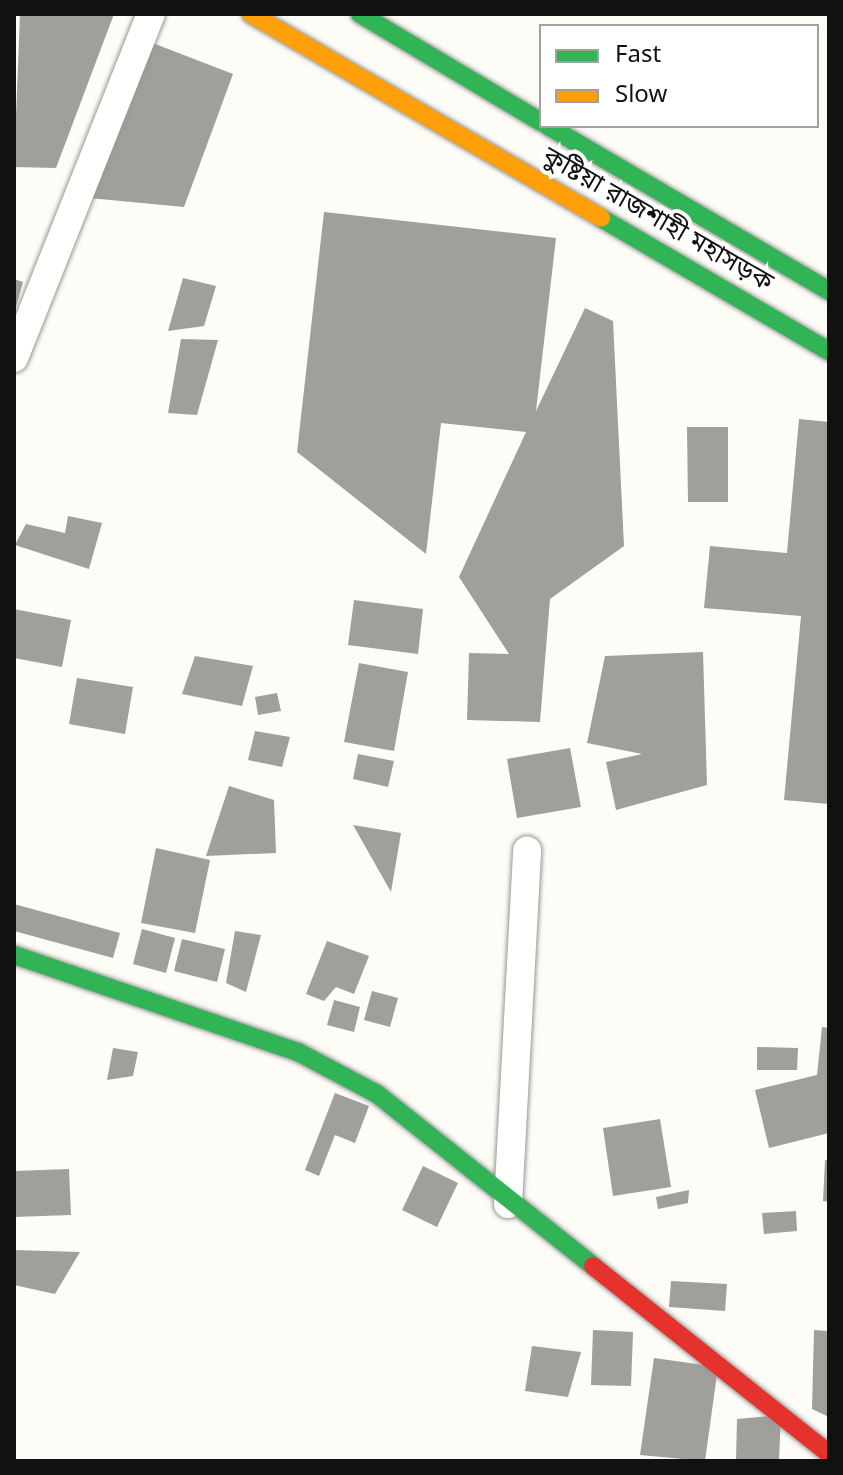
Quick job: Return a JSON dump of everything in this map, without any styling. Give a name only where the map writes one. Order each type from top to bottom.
[{"type":"main road","name":"কুষ্টিয়া রাজশাহী মহাসড়ক","points":[[251,14],[829,351]]},
{"type":"main road","name":"কুষ্টিয়া রাজশাহী মহাসড়ক","points":[[360,14],[539,121]]},
{"type":"main road","name":"কুষ্টিয়া রাজশাহী মহাসড়ক","points":[[551,128],[829,291]]},
{"type":"main road","points":[[14,955],[298,1052],[377,1094],[508,1204],[829,1454]]},
{"type":"street","points":[[14,358],[151,14]]},
{"type":"street","points":[[508,1204],[527,851]]},
{"type":"building","points":[[20,14],[114,14],[56,168],[14,167]]},
{"type":"building","points":[[150,42],[233,74],[184,207],[89,198]]},
{"type":"building","points":[[324,212],[556,238],[536,411],[585,308],[613,321],[624,546],[550,599],[540,722],[467,720],[469,653],[509,654],[459,577],[526,432],[441,423],[426,554],[297,452]]},
{"type":"building","points":[[183,278],[216,286],[204,326],[168,331]]},
{"type":"building","points":[[14,279],[23,282],[16,307],[14,306]]},
{"type":"building","points":[[181,339],[218,340],[197,415],[168,413]]},
{"type":"building","points":[[799,419],[829,422],[829,804],[784,800],[801,616],[704,608],[710,546],[787,553]]},
{"type":"building","points":[[687,427],[728,427],[728,502],[688,502]]},
{"type":"building","points":[[68,516],[102,523],[89,569],[15,545],[26,524],[65,533]]},
{"type":"building","points":[[354,600],[423,609],[418,654],[348,645]]},
{"type":"building","points":[[14,609],[71,620],[62,667],[14,658]]},
{"type":"building","points":[[703,652],[707,785],[616,810],[606,762],[642,754],[587,743],[605,656]]},
{"type":"building","points":[[195,656],[253,666],[242,706],[182,694]]},
{"type":"building","points":[[359,663],[408,672],[394,751],[344,742]]},
{"type":"building","points":[[77,678],[133,687],[125,734],[69,724]]},
{"type":"building","points":[[277,693],[281,711],[258,715],[255,697]]},
{"type":"building","points":[[255,731],[290,737],[282,767],[248,760]]},
{"type":"building","points":[[570,748],[581,807],[517,818],[507,759]]},
{"type":"building","points":[[358,754],[394,761],[388,787],[353,779]]},
{"type":"building","points":[[229,786],[274,800],[276,853],[206,856]]},
{"type":"building","points":[[353,825],[401,833],[391,892]]},
{"type":"building","points":[[156,848],[210,860],[195,933],[141,923]]},
{"type":"building","points":[[14,904],[120,933],[113,958],[14,931]]},
{"type":"building","points":[[142,929],[175,938],[166,973],[133,964]]},
{"type":"building","points":[[235,931],[261,935],[246,992],[226,983]]},
{"type":"building","points":[[182,939],[225,949],[217,982],[174,971]]},
{"type":"building","points":[[327,941],[369,956],[354,994],[336,987],[324,1001],[306,994]]},
{"type":"building","points":[[372,991],[398,998],[390,1027],[364,1020]]},
{"type":"building","points":[[334,1000],[360,1007],[354,1032],[327,1025]]},
{"type":"building","points":[[822,1027],[829,1028],[829,1133],[769,1148],[755,1090],[817,1075]]},
{"type":"building","points":[[757,1047],[798,1048],[797,1070],[757,1070]]},
{"type":"building","points":[[113,1048],[138,1052],[133,1076],[107,1080]]},
{"type":"building","points":[[335,1093],[369,1106],[355,1143],[335,1135],[319,1176],[305,1170]]},
{"type":"building","points":[[660,1119],[671,1187],[613,1196],[603,1128]]},
{"type":"building","points":[[825,1160],[829,1160],[829,1202],[823,1201]]},
{"type":"building","points":[[423,1166],[458,1183],[437,1227],[402,1210]]},
{"type":"building","points":[[69,1169],[71,1215],[14,1217],[14,1171]]},
{"type":"building","points":[[689,1190],[688,1203],[658,1209],[656,1197]]},
{"type":"building","points":[[796,1211],[797,1231],[764,1234],[762,1213]]},
{"type":"building","points":[[14,1250],[80,1252],[55,1294],[14,1285]]},
{"type":"building","points":[[671,1281],[727,1284],[725,1311],[669,1307]]},
{"type":"building","points":[[593,1330],[633,1332],[631,1386],[591,1385]]},
{"type":"building","points":[[814,1330],[829,1331],[829,1417],[812,1409]]},
{"type":"building","points":[[532,1346],[581,1352],[568,1397],[525,1391]]},
{"type":"building","points":[[654,1358],[718,1367],[705,1461],[640,1455]]},
{"type":"building","points":[[781,1415],[779,1461],[736,1461],[737,1419]]},
{"type":"traffic: fast","points":[[360,14],[539,121]]},
{"type":"traffic: fast","points":[[551,128],[829,291]]},
{"type":"traffic: fast","points":[[601,218],[829,351]]},
{"type":"traffic: fast","points":[[14,955],[298,1052],[377,1094],[593,1266]]},
{"type":"traffic: slow","points":[[251,14],[601,218]]},
{"type":"traffic: jam","points":[[593,1266],[829,1454]]}]
